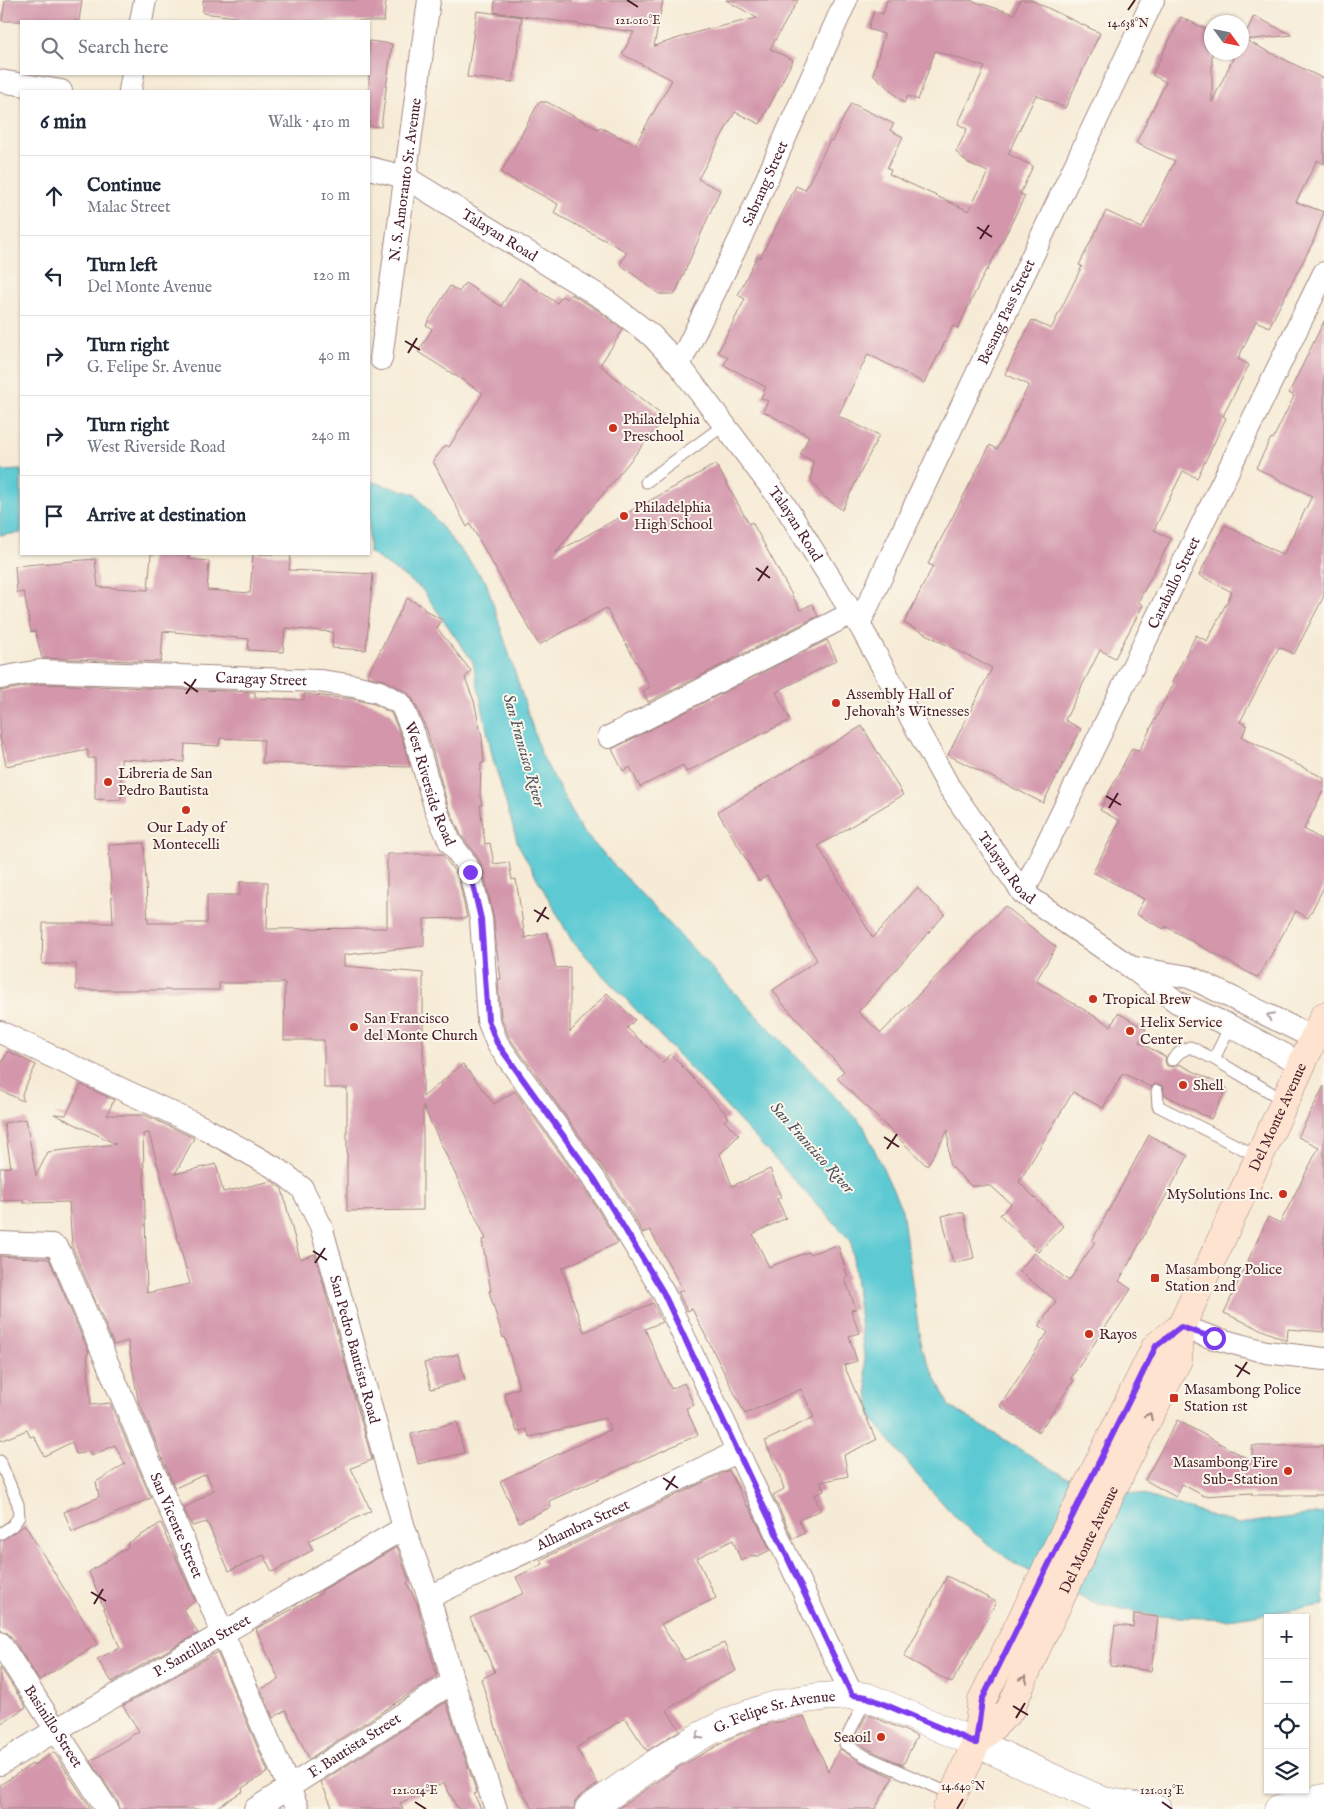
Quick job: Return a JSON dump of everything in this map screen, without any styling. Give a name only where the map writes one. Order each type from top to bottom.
[{"type":"main road","name":"Del Monte Avenue","points":[[950,1802],[976,1743],[982,1700],[1026,1642],[1116,1454],[1156,1346],[1181,1327],[1319,1027]]},
{"type":"street","points":[[141,20],[145,0]]},
{"type":"street","name":"N. S. Amoranto Sr. Avenue","points":[[381,359],[429,0]]},
{"type":"street","name":"Sabrang Street","points":[[679,365],[741,237],[846,0]]},
{"type":"street","name":"Besang Pass Street","points":[[855,619],[1153,0]]},
{"type":"street","points":[[130,90],[133,75]]},
{"type":"street","points":[[0,81],[55,90]]},
{"type":"street","name":"Talayan Road","points":[[370,168],[405,178],[604,299],[652,336],[679,365],[784,504],[855,619],[949,787],[1022,893],[1132,968],[1188,1009],[1230,1026],[1302,1064]]},
{"type":"street","name":"Caraballo Street","points":[[1022,893],[1324,273]]},
{"type":"street","points":[[609,737],[855,619]]},
{"type":"street","name":"Caragay Street","points":[[0,678],[40,671],[319,681],[379,692],[401,704]]},
{"type":"street","name":"West Riverside Road","points":[[401,704],[414,734],[436,810],[450,842],[470,872],[481,919],[488,1020],[497,1043],[595,1180],[663,1292],[738,1452],[859,1696]]},
{"type":"street","name":"Talayan Road","points":[[1132,968],[1190,977],[1319,1027]]},
{"type":"street","name":"San Pedro Bautista Road","points":[[0,1032],[206,1129],[279,1170],[302,1188],[321,1226],[404,1528],[429,1597],[453,1682],[496,1809]]},
{"type":"street","name":"San Vicente Street","points":[[0,1243],[52,1245],[60,1252],[298,1809]]},
{"type":"street","points":[[1181,1327],[1266,1352],[1324,1359]]},
{"type":"street","name":"Alhambra Street","points":[[429,1597],[738,1452]]},
{"type":"street","name":"P. Santillan Street","points":[[0,1764],[404,1528]]},
{"type":"street","name":"Basinillo Street","points":[[0,1643],[107,1809]]},
{"type":"street","name":"F. Bautista Street","points":[[255,1809],[453,1682]]},
{"type":"street","name":"G. Felipe Sr. Avenue","points":[[589,1809],[683,1745],[717,1726],[775,1705],[808,1699],[859,1696],[976,1743],[1103,1801],[1158,1809]]},
{"type":"street","points":[[1278,1809],[1324,1798]]},
{"type":"lane","points":[[646,482],[724,425]]},
{"type":"lane","points":[[1214,1059],[1230,1026]]},
{"type":"lane","points":[[1172,1060],[1180,1052],[1190,1047],[1285,1101]]},
{"type":"lane","points":[[1157,1091],[1158,1106],[1259,1157]]},
{"type":"lane","points":[[0,1461],[18,1504],[19,1517],[12,1526],[0,1534]]},
{"type":"lane","points":[[859,1696],[845,1744],[950,1802]]},
{"type":"water","points":[[20,470],[20,533],[0,535],[0,471]]},
{"type":"water","name":"San Francisco River","points":[[370,481],[415,494],[486,582],[541,754],[582,831],[728,986],[863,1125],[902,1210],[921,1347],[949,1406],[1064,1476],[1147,1496],[1238,1524],[1324,1513],[1324,1605],[1228,1619],[1156,1616],[1095,1603],[1015,1564],[961,1523],[919,1477],[871,1417],[851,1241],[572,941],[518,844],[493,759],[473,662],[421,588],[370,553]]},
{"type":"building","points":[[5,0],[82,0],[79,20],[2,21]]},
{"type":"building","points":[[203,0],[386,0],[384,21],[260,20],[203,13]]},
{"type":"building","points":[[495,0],[663,0],[654,46],[701,31],[757,18],[726,0],[798,0],[770,49],[793,60],[760,124],[735,112],[698,179],[720,190],[675,294],[659,294],[620,264],[627,252],[554,213],[558,204],[501,173],[539,102],[547,102],[598,129],[600,127],[635,145],[672,80],[622,54],[634,32],[494,12]]},
{"type":"building","points":[[887,0],[970,0],[1014,14],[1020,0],[1031,0],[1100,33],[1065,108],[1036,95],[1008,154],[1033,166],[1020,194],[1025,196],[958,328],[953,326],[924,383],[868,354],[838,416],[879,435],[842,510],[822,495],[811,480],[813,461],[800,455],[809,436],[763,411],[768,401],[761,398],[766,387],[724,365],[728,357],[718,352],[745,299],[738,295],[757,256],[760,258],[796,186],[805,190],[851,103],[894,124],[890,130],[903,137],[887,168],[891,170],[889,174],[969,211],[988,172],[968,163],[956,152],[967,129],[958,124],[985,67],[935,51],[918,100],[908,96],[904,103],[873,74],[884,34],[868,29],[874,11],[883,14]]},
{"type":"building","points":[[477,11],[522,17],[513,82],[467,77]]},
{"type":"building","points":[[1254,16],[1292,35],[1249,40],[1249,26]]},
{"type":"building","points":[[1181,17],[1204,28],[1204,60],[1212,60],[1212,102],[1232,60],[1249,60],[1249,42],[1324,79],[1324,164],[1317,160],[1296,202],[1324,212],[1313,242],[1269,327],[1256,321],[1238,359],[1249,365],[1223,416],[1226,418],[1197,478],[1183,471],[1154,530],[1171,539],[1138,602],[1143,605],[1115,658],[1100,650],[1065,720],[1081,729],[1043,803],[948,755],[992,668],[904,623],[933,566],[928,564],[990,445],[997,449],[1029,385],[1005,374],[1032,320],[1051,329],[1082,266],[1079,265],[1106,211],[1142,228],[1175,161],[1136,143],[1166,82],[1152,75]]},
{"type":"building","points":[[370,41],[392,44],[381,127],[370,126]]},
{"type":"building","name":"Philadelphia High School","points":[[519,278],[557,303],[562,296],[567,299],[571,294],[597,310],[623,330],[600,365],[665,418],[555,553],[716,464],[749,524],[752,522],[800,610],[812,604],[818,616],[648,702],[643,691],[650,687],[606,608],[539,645],[470,524],[467,527],[433,461],[446,445],[449,447],[483,393],[418,352],[432,329],[426,325],[450,286],[459,292],[465,283],[501,306]]},
{"type":"building","points":[[1324,321],[1324,596],[1294,654],[1279,647],[1240,722],[1247,725],[1242,737],[1324,778],[1324,789],[1304,829],[1324,841],[1324,887],[1308,918],[1296,911],[1258,978],[1165,926],[1164,929],[1136,914],[1144,899],[1093,872],[1120,821],[1100,810],[1132,748],[1139,751],[1196,635],[1207,641],[1232,592],[1199,575],[1225,525],[1283,555],[1312,496],[1256,468],[1294,396],[1289,393]]},
{"type":"building","points":[[151,555],[188,555],[188,559],[209,561],[207,590],[250,593],[253,555],[291,555],[289,570],[373,574],[366,650],[332,648],[333,632],[285,628],[283,652],[248,650],[249,639],[163,631],[161,662],[42,658],[35,631],[31,632],[24,592],[17,593],[15,566],[95,559],[98,587],[148,590]]},
{"type":"building","points":[[407,598],[442,620],[437,628],[471,671],[465,678],[474,701],[482,737],[484,763],[481,763],[480,796],[482,805],[480,805],[485,844],[490,843],[494,864],[509,862],[512,880],[516,879],[525,938],[547,932],[556,968],[570,967],[570,1032],[607,993],[635,1020],[627,1028],[663,1062],[671,1054],[729,1117],[724,1121],[739,1135],[720,1154],[732,1186],[770,1169],[781,1197],[777,1199],[786,1218],[753,1234],[769,1267],[808,1252],[809,1254],[838,1245],[848,1278],[845,1279],[856,1309],[851,1310],[859,1333],[849,1336],[857,1361],[844,1365],[876,1440],[844,1455],[848,1476],[821,1482],[824,1491],[814,1495],[821,1510],[799,1520],[805,1533],[793,1539],[773,1495],[784,1489],[765,1441],[814,1417],[801,1389],[745,1414],[692,1309],[687,1311],[678,1292],[683,1290],[650,1230],[643,1233],[606,1172],[509,1037],[501,1017],[498,979],[501,979],[494,918],[482,866],[476,854],[461,835],[448,806],[427,730],[413,699],[407,692],[385,680],[367,676]]},
{"type":"building","points":[[827,640],[837,660],[776,692],[790,720],[686,772],[683,765],[640,787],[630,767],[623,771],[612,749]]},
{"type":"building","points":[[41,684],[255,692],[255,698],[304,700],[304,694],[352,699],[374,704],[391,713],[402,738],[410,767],[262,763],[264,740],[220,738],[219,746],[185,744],[184,762],[121,759],[121,800],[95,799],[95,758],[88,758],[88,750],[6,766],[0,737],[0,691]]},
{"type":"building","points":[[862,726],[903,795],[818,846],[873,938],[917,888],[945,914],[858,1012],[881,1033],[1005,906],[1056,947],[1036,981],[1111,1026],[1118,1013],[1146,1029],[1139,1042],[1166,1057],[1167,1066],[1173,1067],[1179,1064],[1227,1088],[1211,1119],[1165,1095],[1161,1085],[1156,1084],[1150,1087],[1123,1073],[1103,1108],[1073,1092],[1019,1182],[1063,1226],[1038,1252],[1000,1215],[1011,1204],[991,1186],[971,1186],[949,1164],[948,1130],[927,1166],[837,1078],[844,1071],[782,1003],[773,990],[817,960],[767,876],[759,881],[718,812]]},
{"type":"building","points":[[144,843],[148,923],[207,923],[207,895],[240,895],[240,882],[268,882],[267,929],[387,928],[387,854],[442,854],[458,876],[467,918],[424,919],[424,946],[344,955],[344,966],[423,973],[423,1097],[463,1064],[494,1104],[515,1091],[584,1187],[618,1243],[562,1268],[584,1332],[653,1303],[662,1322],[645,1329],[671,1389],[684,1383],[694,1405],[686,1408],[698,1435],[549,1501],[551,1507],[519,1522],[500,1481],[610,1430],[606,1418],[530,1437],[526,1429],[517,1432],[504,1393],[519,1388],[505,1337],[503,1338],[489,1291],[491,1291],[482,1240],[486,1239],[423,1106],[423,1210],[347,1211],[347,1088],[324,1088],[324,1040],[284,1040],[285,983],[219,983],[219,990],[76,990],[76,964],[42,964],[43,923],[113,923],[109,845]]},
{"type":"building","points":[[8,1051],[36,1065],[22,1094],[23,1101],[0,1090],[0,1066]]},
{"type":"building","points":[[81,1085],[114,1100],[107,1115],[145,1115],[194,1138],[175,1174],[216,1164],[223,1192],[272,1181],[282,1189],[300,1259],[315,1254],[372,1460],[351,1468],[371,1511],[308,1541],[313,1550],[272,1572],[264,1555],[229,1571],[207,1522],[192,1526],[184,1509],[214,1490],[206,1474],[175,1488],[138,1400],[128,1341],[114,1345],[72,1246],[69,1202],[23,1203],[24,1200],[0,1201],[0,1168],[11,1167],[4,1123],[26,1119],[36,1176],[48,1152],[116,1144],[54,1114],[66,1115]],"holes":[[[149,1133],[190,1284],[147,1293],[143,1134]]]},
{"type":"building","points":[[1324,1086],[1324,1332],[1288,1329],[1287,1341],[1224,1313],[1268,1217],[1280,1223],[1319,1147],[1298,1137]]},
{"type":"building","points":[[1149,1135],[1188,1156],[1119,1281],[1131,1289],[1071,1378],[1074,1380],[1039,1432],[1000,1406],[1048,1332],[1039,1326],[1056,1301],[1019,1271],[1034,1253],[1069,1281],[1095,1242],[1092,1241]]},
{"type":"building","points":[[964,1213],[974,1258],[953,1263],[942,1216]]},
{"type":"building","points":[[0,1256],[49,1259],[89,1353],[87,1354],[91,1405],[110,1403],[151,1498],[72,1532],[64,1512],[99,1497],[96,1482],[125,1464],[115,1445],[91,1456],[90,1452],[76,1454],[72,1442],[44,1456],[34,1436],[30,1437],[27,1430],[0,1441]]},
{"type":"building","points":[[458,1354],[465,1380],[431,1389],[424,1363]]},
{"type":"building","points":[[1177,1420],[1252,1461],[1252,1446],[1324,1446],[1324,1495],[1252,1495],[1252,1493],[1204,1496],[1182,1484],[1176,1497],[1145,1480]]},
{"type":"building","points":[[457,1422],[464,1453],[418,1464],[411,1434]]},
{"type":"building","points":[[729,1470],[770,1550],[756,1557],[755,1555],[741,1561],[733,1540],[697,1558],[716,1598],[661,1624],[684,1660],[724,1643],[736,1671],[706,1685],[667,1710],[680,1730],[647,1751],[625,1718],[576,1748],[598,1784],[580,1796],[575,1802],[574,1809],[533,1809],[509,1770],[481,1679],[495,1672],[470,1618],[524,1593],[516,1577],[543,1564],[540,1560]]},
{"type":"building","points":[[161,1523],[195,1601],[183,1609],[198,1633],[112,1682],[97,1659],[120,1648],[89,1572],[128,1547],[127,1544]]},
{"type":"building","points":[[25,1525],[98,1644],[39,1680],[11,1636],[0,1630],[0,1541]]},
{"type":"building","points":[[397,1547],[409,1581],[407,1583],[417,1603],[437,1676],[309,1759],[286,1710],[273,1718],[261,1689],[279,1680],[256,1629],[322,1593],[321,1591]]},
{"type":"building","points":[[947,1576],[996,1602],[952,1683],[904,1657]]},
{"type":"building","points":[[1134,1614],[1158,1617],[1151,1671],[1110,1666],[1115,1625],[1133,1627]]},
{"type":"building","points":[[217,1652],[268,1772],[242,1788],[243,1791],[214,1809],[120,1809],[118,1802],[91,1761],[139,1731],[123,1706]]},
{"type":"building","points":[[0,1667],[26,1707],[0,1724]]},
{"type":"building","points":[[446,1702],[477,1793],[474,1794],[481,1809],[458,1809],[444,1783],[400,1803],[403,1809],[333,1809],[321,1782]]},
{"type":"building","name":"Seaoil","points":[[867,1714],[917,1736],[903,1765],[868,1749],[854,1740]]},
{"type":"building","points":[[804,1716],[828,1771],[840,1749],[862,1763],[893,1777],[875,1809],[617,1809],[679,1767],[733,1737],[761,1726]]},
{"type":"building","points":[[54,1752],[91,1809],[0,1809],[0,1785]]},
{"type":"place","name":"Philadelphia Preschool","points":[[613,428]]},
{"type":"place","name":"Philadelphia High School","points":[[624,516]]},
{"type":"place","name":"Assembly Hall of Jehovah's Witnesses","points":[[836,703]]},
{"type":"place","name":"Libreria de San Pedro Bautista","points":[[108,782]]},
{"type":"place","name":"Our Lady of Montecelli","points":[[186,810]]},
{"type":"place","name":"Tropical Brew","points":[[1093,999]]},
{"type":"place","name":"San Francisco del Monte Church","points":[[354,1027]]},
{"type":"place","name":"Helix Service Center","points":[[1130,1031]]},
{"type":"place","name":"Shell","points":[[1183,1085]]},
{"type":"place","name":"MySolutions Inc.","points":[[1283,1194]]},
{"type":"place","name":"Masambong Police Station 2nd","points":[[1155,1278]]},
{"type":"place","name":"Rayos","points":[[1089,1334]]},
{"type":"place","name":"Masambong Police Station 1st","points":[[1174,1398]]},
{"type":"place","name":"Masambong Fire Sub-Station","points":[[1288,1471]]},
{"type":"place","name":"Seaoil","points":[[881,1737]]},
{"type":"route","points":[[470,872],[481,919],[488,1020],[497,1043],[595,1180],[663,1292],[852,1695],[867,1697],[976,1743],[982,1700],[1156,1346],[1181,1327],[1214,1338]]}]
